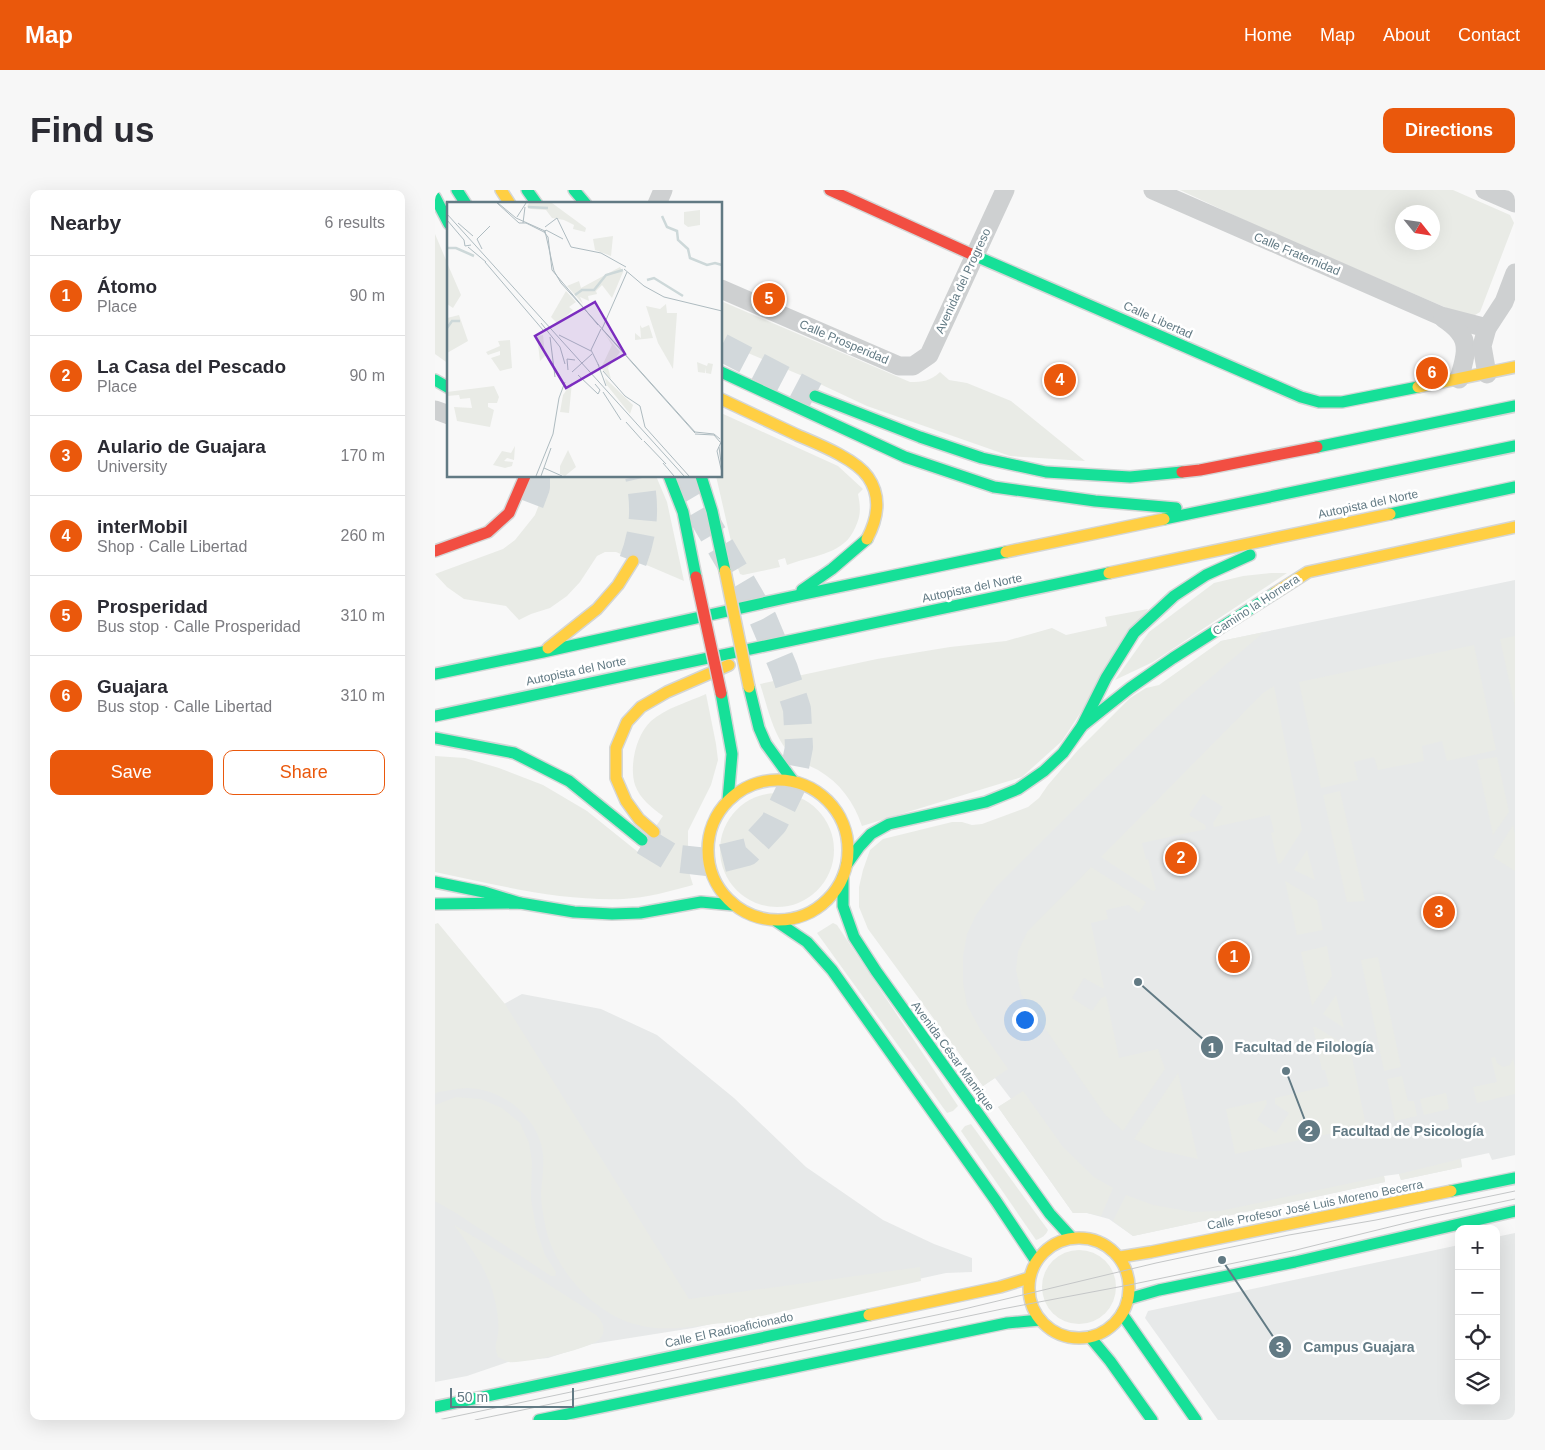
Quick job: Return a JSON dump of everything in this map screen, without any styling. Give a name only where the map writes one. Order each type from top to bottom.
[{"type":"main road","points":[[457,190],[465,202]]},
{"type":"main road","points":[[501,190],[509,202]]},
{"type":"main road","points":[[527,190],[536,202]]},
{"type":"main road","points":[[574,190],[584,202]]},
{"type":"main road","name":"Calle Libertad","points":[[830,190],[976,256],[1301,397],[1319,402],[1342,402],[1515,367]]},
{"type":"main road","points":[[435,197],[447,220]]},
{"type":"main road","points":[[723,373],[905,457],[993,487],[1127,504],[1210,510]]},
{"type":"main road","points":[[435,380],[447,387]]},
{"type":"main road","points":[[815,396],[983,458],[1046,472],[1130,477],[1200,470],[1515,406]]},
{"type":"main road","points":[[723,400],[832,451],[859,467],[869,478],[876,495],[877,508],[874,526],[866,541],[832,569],[790,597]]},
{"type":"main road","name":"Autopista del Norte","points":[[435,674],[790,597],[1515,446]]},
{"type":"main road","points":[[435,551],[488,532],[509,513],[524,478]]},
{"type":"main road","points":[[670,478],[681,505],[731,743],[732,754],[728,800]]},
{"type":"main road","points":[[702,478],[715,521],[759,728],[766,744],[793,781]]},
{"type":"main road","name":"Autopista del Norte","points":[[435,716],[1515,487]]},
{"type":"main road","name":"Camino la Hornera","points":[[1082,726],[1158,668],[1307,572],[1515,527]]},
{"type":"main road","points":[[847,864],[871,834],[889,824],[978,804],[1018,789],[1044,771],[1063,753],[1082,726],[1106,678],[1134,633],[1155,612],[1174,596],[1206,575],[1304,532]]},
{"type":"main road","points":[[543,652],[597,609],[618,585],[633,561]]},
{"type":"main road","points":[[653,832],[639,819],[625,801],[616,778],[616,748],[627,722],[641,707],[667,692],[784,641]]},
{"type":"main road","points":[[435,738],[514,753],[569,781],[644,841]]},
{"type":"main road","points":[[770,780],[793,781],[818,792],[837,811],[847,836],[847,864],[843,877],[832,895],[816,909],[797,918],[776,921],[753,917],[733,905],[721,893],[713,879],[708,862],[707,845],[710,828],[717,813],[728,800],[747,786],[770,780]]},
{"type":"main road","name":"Avenida César Manrique","points":[[843,877],[843,906],[854,937],[876,971],[1050,1214],[1071,1237]]},
{"type":"main road","points":[[435,882],[484,892],[520,903],[574,912],[640,913],[701,902],[733,905]]},
{"type":"main road","points":[[435,904],[520,903]]},
{"type":"main road","points":[[776,921],[807,942],[833,970],[997,1201],[1036,1261]]},
{"type":"main road","name":"Calle Profesor José Luis Moreno Becerra","points":[[1120,1257],[1515,1178]]},
{"type":"main road","points":[[1128,1300],[1159,1290],[1295,1262],[1515,1211]]},
{"type":"main road","points":[[1071,1237],[1098,1240],[1110,1247],[1120,1257],[1128,1277],[1128,1300],[1122,1314],[1109,1328],[1091,1337],[1077,1338],[1063,1336],[1040,1320],[1031,1304],[1029,1278],[1036,1261],[1051,1245],[1071,1237]]},
{"type":"main road","name":"Calle El Radioaficionado","points":[[435,1407],[1000,1287],[1029,1278]]},
{"type":"main road","points":[[1122,1314],[1196,1420]]},
{"type":"main road","points":[[539,1420],[1007,1322],[1040,1320]]},
{"type":"main road","points":[[1091,1337],[1152,1420]]},
{"type":"street","points":[[658,202],[663,190]]},
{"type":"street","name":"Avenida del Progreso","points":[[913,366],[929,355],[1005,190]]},
{"type":"street","name":"Calle Fraternidad","points":[[1153,190],[1441,316],[1487,328]]},
{"type":"street","points":[[1485,190],[1515,203]]},
{"type":"street","points":[[1487,374],[1482,346],[1487,328],[1504,302],[1515,273]]},
{"type":"street","name":"Calle Prosperidad","points":[[723,290],[899,366],[913,366]]},
{"type":"street","name":"Calle Fraternidad","points":[[1441,316],[1459,332],[1466,343],[1465,358],[1459,379]]},
{"type":"street","points":[[435,367],[447,372]]},
{"type":"street","points":[[435,410],[447,414]]},
{"type":"shaded area","points":[[1180,190],[1453,190],[1510,215],[1514,223],[1480,312],[1470,318],[1261,228]]},
{"type":"shaded area","points":[[435,234],[447,262],[447,363],[435,354]]},
{"type":"shaded area","points":[[723,302],[910,382],[926,380],[940,372],[949,380],[967,383],[1011,401],[1085,461],[1010,456],[867,406],[736,348],[731,358],[724,346]]},
{"type":"shaded area","points":[[723,414],[838,466],[863,489],[858,494],[860,509],[858,522],[848,540],[841,546],[824,554],[787,565],[785,558],[778,560],[780,567],[743,575],[740,574],[716,478],[723,478]]},
{"type":"shaded area","points":[[541,478],[657,478],[667,502],[684,581],[616,552],[605,552],[597,556],[580,582],[567,596],[550,608],[519,620],[506,606],[464,599],[447,587],[435,574],[503,549],[515,540],[535,515],[540,502],[534,501]]},
{"type":"shaded area","points":[[1287,573],[1153,662],[1115,680],[1149,632],[1214,583],[1243,576]]},
{"type":"shaded area","points":[[1515,580],[1515,1155],[1492,1160],[1489,1153],[1461,1159],[1462,1167],[1401,1180],[1399,1174],[1384,1176],[1385,1182],[1133,1236],[1109,1219],[1087,1213],[1073,1213],[998,1107],[1011,1099],[995,1078],[983,1086],[897,967],[1025,812],[1221,641]]},
{"type":"shaded area","points":[[1148,609],[1062,741],[1022,777],[862,826],[855,809],[839,787],[826,775],[800,762],[785,747],[775,731],[760,684],[877,659],[950,647],[1006,641],[1052,628],[1066,635],[1107,626],[1105,617]]},
{"type":"shaded area","points":[[1264,632],[1180,704],[996,887],[976,915],[967,934],[963,956],[963,982],[967,1005],[980,1029],[1008,1069],[983,1086],[868,929],[859,907],[859,887],[870,850],[883,839],[952,822],[972,825],[982,824],[1028,807],[1039,798],[1078,750],[1130,698],[1146,688],[1159,685],[1221,641]]},
{"type":"shaded area","points":[[1515,636],[1515,707],[1500,639]]},
{"type":"shaded area","points":[[1474,645],[1496,750],[1447,761],[1442,741],[1422,746],[1424,761],[1378,770],[1374,757],[1354,762],[1358,780],[1321,788],[1299,682]]},
{"type":"shaded area","points":[[1274,686],[1302,830],[1281,863],[1278,864],[1271,833],[1274,832],[1270,815],[1214,827],[1213,823],[1223,807],[1203,794],[1189,815],[1205,825],[1206,829],[1142,843],[1156,890],[1153,891],[1101,857],[1263,693]]},
{"type":"shaded area","points":[[706,694],[718,760],[711,785],[688,831],[688,869],[693,885],[641,897],[599,899],[552,895],[435,872],[435,756],[465,758],[499,768],[543,785],[587,811],[638,852],[663,816],[643,799],[635,785],[633,760],[641,734],[657,716]]},
{"type":"shaded area","points":[[1497,757],[1509,812],[1493,835],[1477,760]]},
{"type":"shaded area","points":[[1340,791],[1365,901],[1347,902],[1323,795]]},
{"type":"shaded area","points":[[777,793],[799,797],[809,802],[825,818],[830,828],[834,850],[830,872],[825,882],[809,898],[799,903],[777,907],[755,903],[745,898],[729,882],[724,872],[720,850],[724,828],[729,818],[745,802],[755,797]]},
{"type":"shaded area","points":[[1513,825],[1515,834],[1515,871],[1493,857]]},
{"type":"shaded area","points":[[1307,850],[1315,880],[1294,870]]},
{"type":"shaded area","points":[[1091,867],[1146,902],[1139,913],[1128,905],[1106,910],[1108,919],[1091,923],[1104,988],[1084,978],[1072,998],[1092,1011],[1101,998],[1106,996],[1119,1058],[1158,1049],[1165,1069],[1123,1131],[1106,1116],[1021,994],[1016,970],[1018,952],[1027,932]]},
{"type":"shaded area","points":[[1285,881],[1317,900],[1323,930],[1297,935]]},
{"type":"shaded area","points":[[438,923],[505,1004],[689,1299],[920,1267],[921,1281],[735,1322],[685,1328],[647,1327],[634,1324],[618,1318],[603,1309],[576,1285],[565,1271],[549,1240],[541,1201],[543,1154],[538,1136],[532,1125],[515,1106],[493,1093],[461,1088],[435,1094],[435,924]]},
{"type":"shaded area","points":[[833,923],[837,925],[958,1106],[953,1111],[947,1113],[817,933]]},
{"type":"shaded area","points":[[435,924],[438,924],[504,1004],[522,994],[601,1009],[657,1035],[734,1098],[806,1167],[883,1220],[934,1244],[972,1258],[972,1272],[946,1273],[693,1328],[592,1344],[548,1358],[508,1362],[467,1376],[435,1382]]},
{"type":"shaded area","points":[[1327,946],[1332,976],[1312,1006],[1301,952]]},
{"type":"shaded area","points":[[1378,957],[1401,1067],[1384,1071],[1361,960]]},
{"type":"shaded area","points":[[1336,995],[1344,1028],[1323,1014]]},
{"type":"shaded area","points":[[1313,1027],[1350,1048],[1366,1126],[1235,1154],[1226,1109],[1266,1100],[1267,1104],[1257,1120],[1276,1133],[1289,1113],[1275,1104],[1275,1098],[1329,1086],[1325,1070],[1322,1070]]},
{"type":"shaded area","points":[[1495,1057],[1497,1063],[1503,1067],[1510,1065],[1513,1058],[1515,1094],[1477,1103],[1473,1087],[1497,1082],[1491,1058]]},
{"type":"shaded area","points":[[1178,1073],[1198,1159],[1154,1149],[1134,1139]]},
{"type":"shaded area","points":[[1402,1076],[1408,1101],[1414,1101],[1417,1116],[1395,1121],[1387,1079]]},
{"type":"shaded area","points":[[1023,1091],[1063,1147],[1094,1177],[1113,1188],[1101,1216],[1073,1213],[998,1107]]},
{"type":"shaded area","points":[[1446,1093],[1449,1109],[1424,1115],[1420,1099]]},
{"type":"shaded area","points":[[456,1097],[481,1099],[502,1108],[520,1123],[529,1143],[532,1162],[531,1199],[536,1228],[545,1255],[556,1272],[555,1276],[551,1276],[435,1201],[435,1105]]},
{"type":"shaded area","points":[[971,1124],[1048,1230],[1042,1237],[1036,1240],[961,1131],[965,1126]]},
{"type":"shaded area","points":[[1460,1159],[1462,1167],[1401,1180],[1399,1174]]},
{"type":"shaded area","points":[[1384,1176],[1385,1182],[1133,1236],[1113,1221],[1126,1195],[1153,1205],[1193,1212],[1220,1211]]},
{"type":"shaded area","points":[[454,1225],[596,1315],[601,1320],[604,1329],[600,1339],[571,1351],[528,1361],[509,1362],[498,1357],[496,1348],[498,1320],[495,1298],[487,1276],[476,1255]]},
{"type":"shaded area","points":[[1515,1233],[1515,1420],[1218,1420],[1145,1318],[1148,1311],[1455,1246],[1455,1405],[1500,1405],[1500,1236]]},
{"type":"shaded area","points":[[1079,1250],[1100,1256],[1110,1266],[1116,1287],[1110,1308],[1100,1318],[1079,1324],[1058,1318],[1048,1308],[1042,1287],[1048,1266],[1058,1256]]},
{"type":"tunnel","points":[[723,348],[815,396]]},
{"type":"tunnel","points":[[530,503],[536,487],[536,478]]},
{"type":"tunnel","points":[[633,561],[640,540],[643,519],[643,498],[639,478]]},
{"type":"tunnel","points":[[644,841],[672,858],[707,862],[747,852],[774,823],[791,788],[799,747],[797,709],[784,669],[763,619],[680,478]]},
{"type":"tram line","points":[[438,1420],[960,1310],[1156,1263],[1515,1191]]},
{"type":"tram line","points":[[475,1420],[1002,1309],[1292,1251],[1426,1218],[1515,1199]]},
{"type":"traffic: fast","points":[[457,190],[465,202]]},
{"type":"traffic: fast","points":[[527,190],[536,202]]},
{"type":"traffic: fast","points":[[574,190],[584,202]]},
{"type":"traffic: fast","points":[[435,197],[447,220]]},
{"type":"traffic: fast","points":[[971,254],[1301,397],[1319,402],[1342,402],[1418,387]]},
{"type":"traffic: fast","points":[[723,373],[905,457],[994,487],[1095,501],[1176,508]]},
{"type":"traffic: fast","points":[[435,380],[447,387]]},
{"type":"traffic: fast","points":[[815,396],[920,437],[982,458],[1046,472],[1130,477],[1182,472]]},
{"type":"traffic: fast","points":[[1317,447],[1515,406]]},
{"type":"traffic: fast","points":[[1164,519],[1515,446]]},
{"type":"traffic: fast","points":[[670,478],[683,512],[696,577]]},
{"type":"traffic: fast","points":[[702,478],[712,511],[725,571]]},
{"type":"traffic: fast","points":[[1390,514],[1515,487]]},
{"type":"traffic: fast","points":[[802,590],[832,569],[867,539]]},
{"type":"traffic: fast","points":[[435,674],[1006,552]]},
{"type":"traffic: fast","points":[[1082,726],[1106,678],[1134,633],[1174,596],[1206,575],[1250,555]]},
{"type":"traffic: fast","points":[[435,716],[1109,573]]},
{"type":"traffic: fast","points":[[847,864],[871,834],[889,824],[986,802],[1018,789],[1044,771],[1063,753],[1082,726],[1130,688],[1173,658],[1275,593]]},
{"type":"traffic: fast","points":[[749,687],[759,728],[766,744],[793,781]]},
{"type":"traffic: fast","points":[[721,693],[732,754],[728,800]]},
{"type":"traffic: fast","points":[[435,738],[514,753],[569,781],[642,840]]},
{"type":"traffic: fast","points":[[843,877],[843,906],[854,937],[876,971],[1050,1214],[1071,1237]]},
{"type":"traffic: fast","points":[[435,882],[484,892],[520,903]]},
{"type":"traffic: fast","points":[[435,904],[520,903],[574,912],[612,914],[640,913],[701,902],[733,905]]},
{"type":"traffic: fast","points":[[776,921],[807,942],[832,970],[996,1201],[1036,1261]]},
{"type":"traffic: fast","points":[[1451,1191],[1515,1178]]},
{"type":"traffic: fast","points":[[1128,1299],[1159,1290],[1295,1262],[1515,1211]]},
{"type":"traffic: fast","points":[[1122,1314],[1196,1420]]},
{"type":"traffic: fast","points":[[435,1407],[869,1315]]},
{"type":"traffic: fast","points":[[539,1420],[1007,1323],[1040,1320]]},
{"type":"traffic: fast","points":[[1090,1337],[1110,1361],[1152,1420]]},
{"type":"traffic: slow","points":[[501,190],[509,202]]},
{"type":"traffic: slow","points":[[1418,387],[1515,367]]},
{"type":"traffic: slow","points":[[723,400],[846,458],[862,470],[868,477],[875,492],[877,508],[867,539]]},
{"type":"traffic: slow","points":[[1109,573],[1390,514]]},
{"type":"traffic: slow","points":[[1006,552],[1164,519]]},
{"type":"traffic: slow","points":[[1275,593],[1308,572],[1515,527]]},
{"type":"traffic: slow","points":[[548,648],[597,609],[618,585],[633,561]]},
{"type":"traffic: slow","points":[[725,571],[749,687]]},
{"type":"traffic: slow","points":[[654,832],[639,819],[626,801],[616,778],[616,748],[627,722],[641,707],[667,692],[729,665]]},
{"type":"traffic: slow","points":[[778,780],[792,781],[805,785],[828,800],[843,823],[847,836],[848,850],[847,864],[843,877],[828,900],[805,915],[792,919],[778,920],[764,919],[751,915],[728,900],[713,877],[709,864],[708,850],[709,836],[713,823],[728,800],[751,785],[764,781],[778,780]]},
{"type":"traffic: slow","points":[[1120,1257],[1451,1191]]},
{"type":"traffic: slow","points":[[1079,1238],[1089,1239],[1107,1246],[1121,1260],[1128,1278],[1129,1288],[1128,1298],[1121,1316],[1107,1330],[1089,1337],[1079,1338],[1069,1337],[1051,1330],[1037,1316],[1030,1298],[1029,1288],[1030,1278],[1037,1260],[1051,1246],[1069,1239],[1079,1238]]},
{"type":"traffic: slow","points":[[869,1315],[1000,1287],[1029,1278]]},
{"type":"traffic: jam","points":[[830,190],[971,254]]},
{"type":"traffic: jam","points":[[1182,472],[1317,447]]},
{"type":"traffic: jam","points":[[435,551],[488,532],[509,513],[524,478]]},
{"type":"traffic: jam","points":[[696,577],[721,693]]},
{"type":"place","name":"Prosperidad","points":[[769,299]]},
{"type":"place","name":"Guajara","points":[[1432,373]]},
{"type":"place","name":"interMobil","points":[[1060,380]]},
{"type":"place","name":"La Casa del Pescado","points":[[1181,858]]},
{"type":"place","name":"Aulario de Guajara","points":[[1439,912]]},
{"type":"place","name":"Átomo","points":[[1234,957]]},
{"type":"place","name":"Facultad de Filología","points":[[1138,982]]},
{"type":"place","name":"Facultad de Psicología","points":[[1286,1071]]},
{"type":"place","name":"Campus Guajara","points":[[1222,1260]]}]
